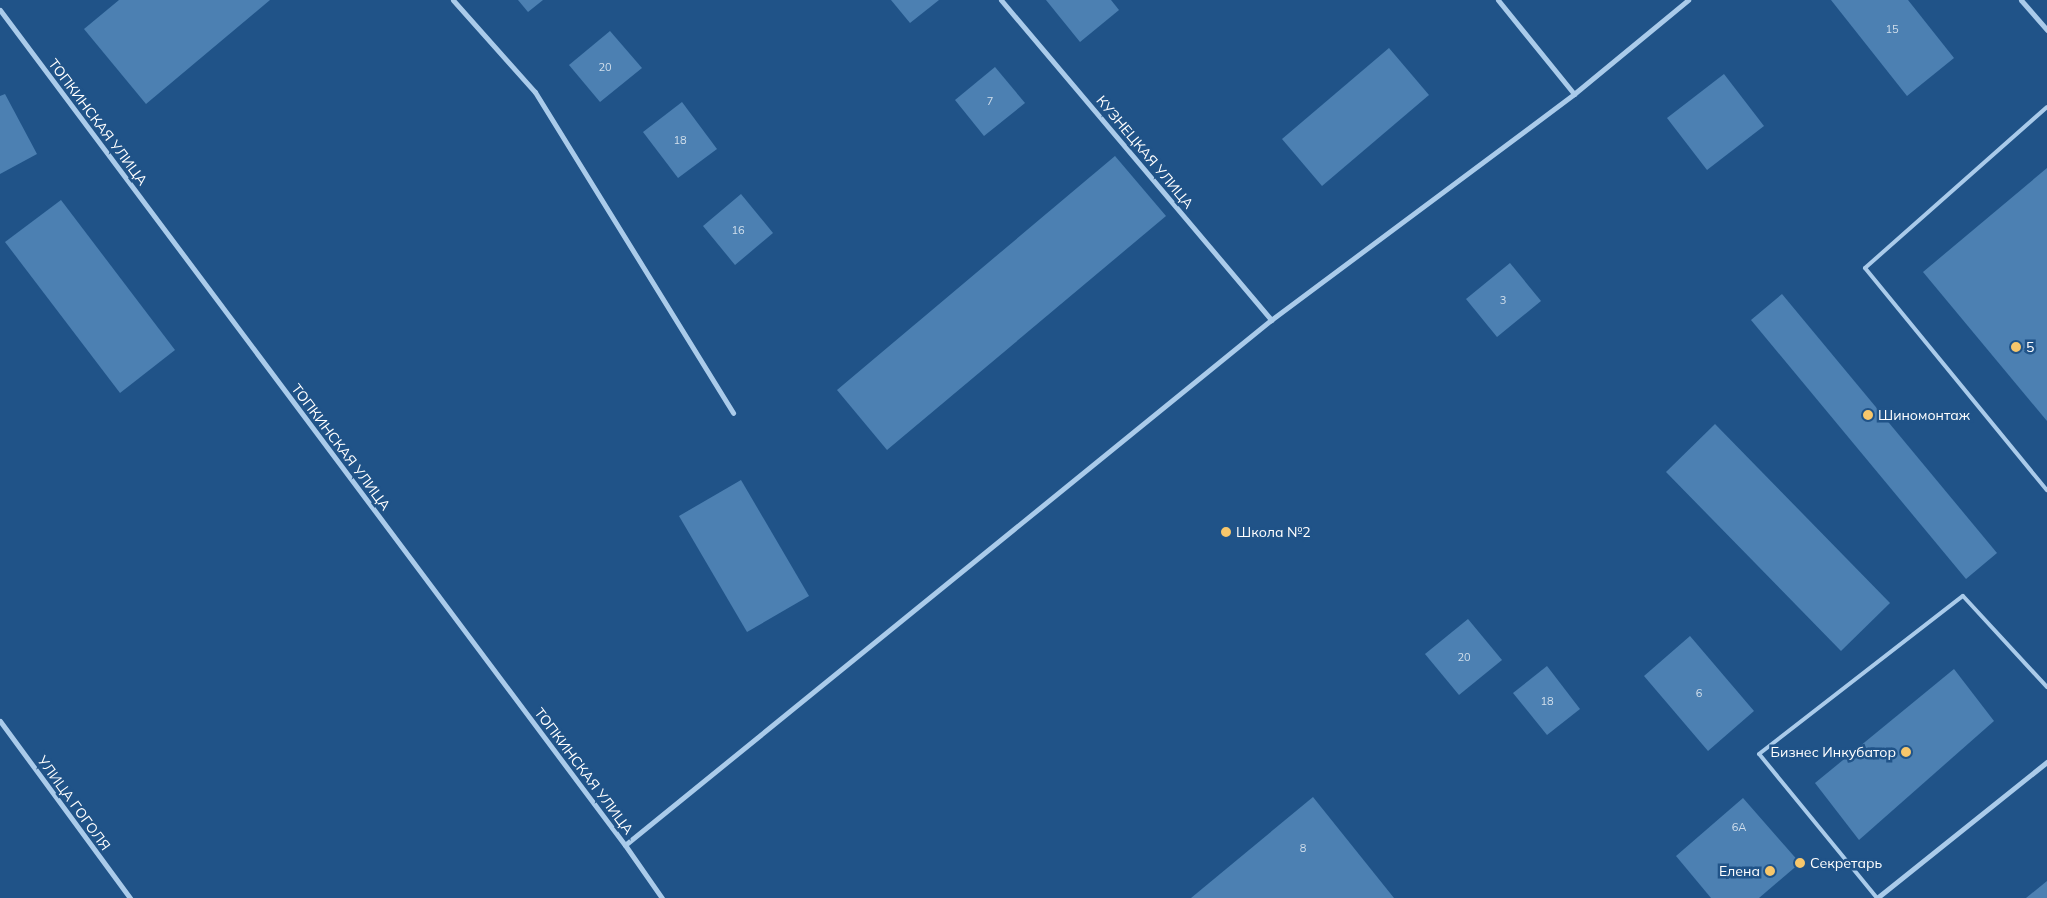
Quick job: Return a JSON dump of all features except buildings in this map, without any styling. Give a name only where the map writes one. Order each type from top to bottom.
[{"type":"street","points":[[453,0],[535,92],[733,413]]},
{"type":"street","name":"КУЗНЕЦКАЯ УЛИЦА","points":[[1001,0],[1271,320]]},
{"type":"street","points":[[1498,0],[1574,94]]},
{"type":"street","points":[[625,845],[1271,320],[1574,94],[1688,0]]},
{"type":"street","points":[[2022,0],[2047,30]]},
{"type":"street","name":"ТОПКИНСКАЯ УЛИЦА","points":[[0,10],[625,845],[662,898]]},
{"type":"street","name":"УЛИЦА ГОГОЛЯ","points":[[0,721],[130,898]]},
{"type":"street","points":[[1877,898],[2047,762]]},
{"type":"lane","points":[[2047,108],[1865,268],[2047,490]]},
{"type":"lane","points":[[1877,898],[1759,754],[1963,596],[2047,687]]},
{"type":"place","name":"5","points":[[2016,347]]},
{"type":"place","name":"Шиномонтаж","points":[[1868,415]]},
{"type":"place","name":"Школа №2","points":[[1226,532]]},
{"type":"place","name":"Бизнес Инкубатор","points":[[1906,752]]},
{"type":"place","name":"Секретарь","points":[[1800,863]]},
{"type":"place","name":"Елена","points":[[1770,871]]}]
